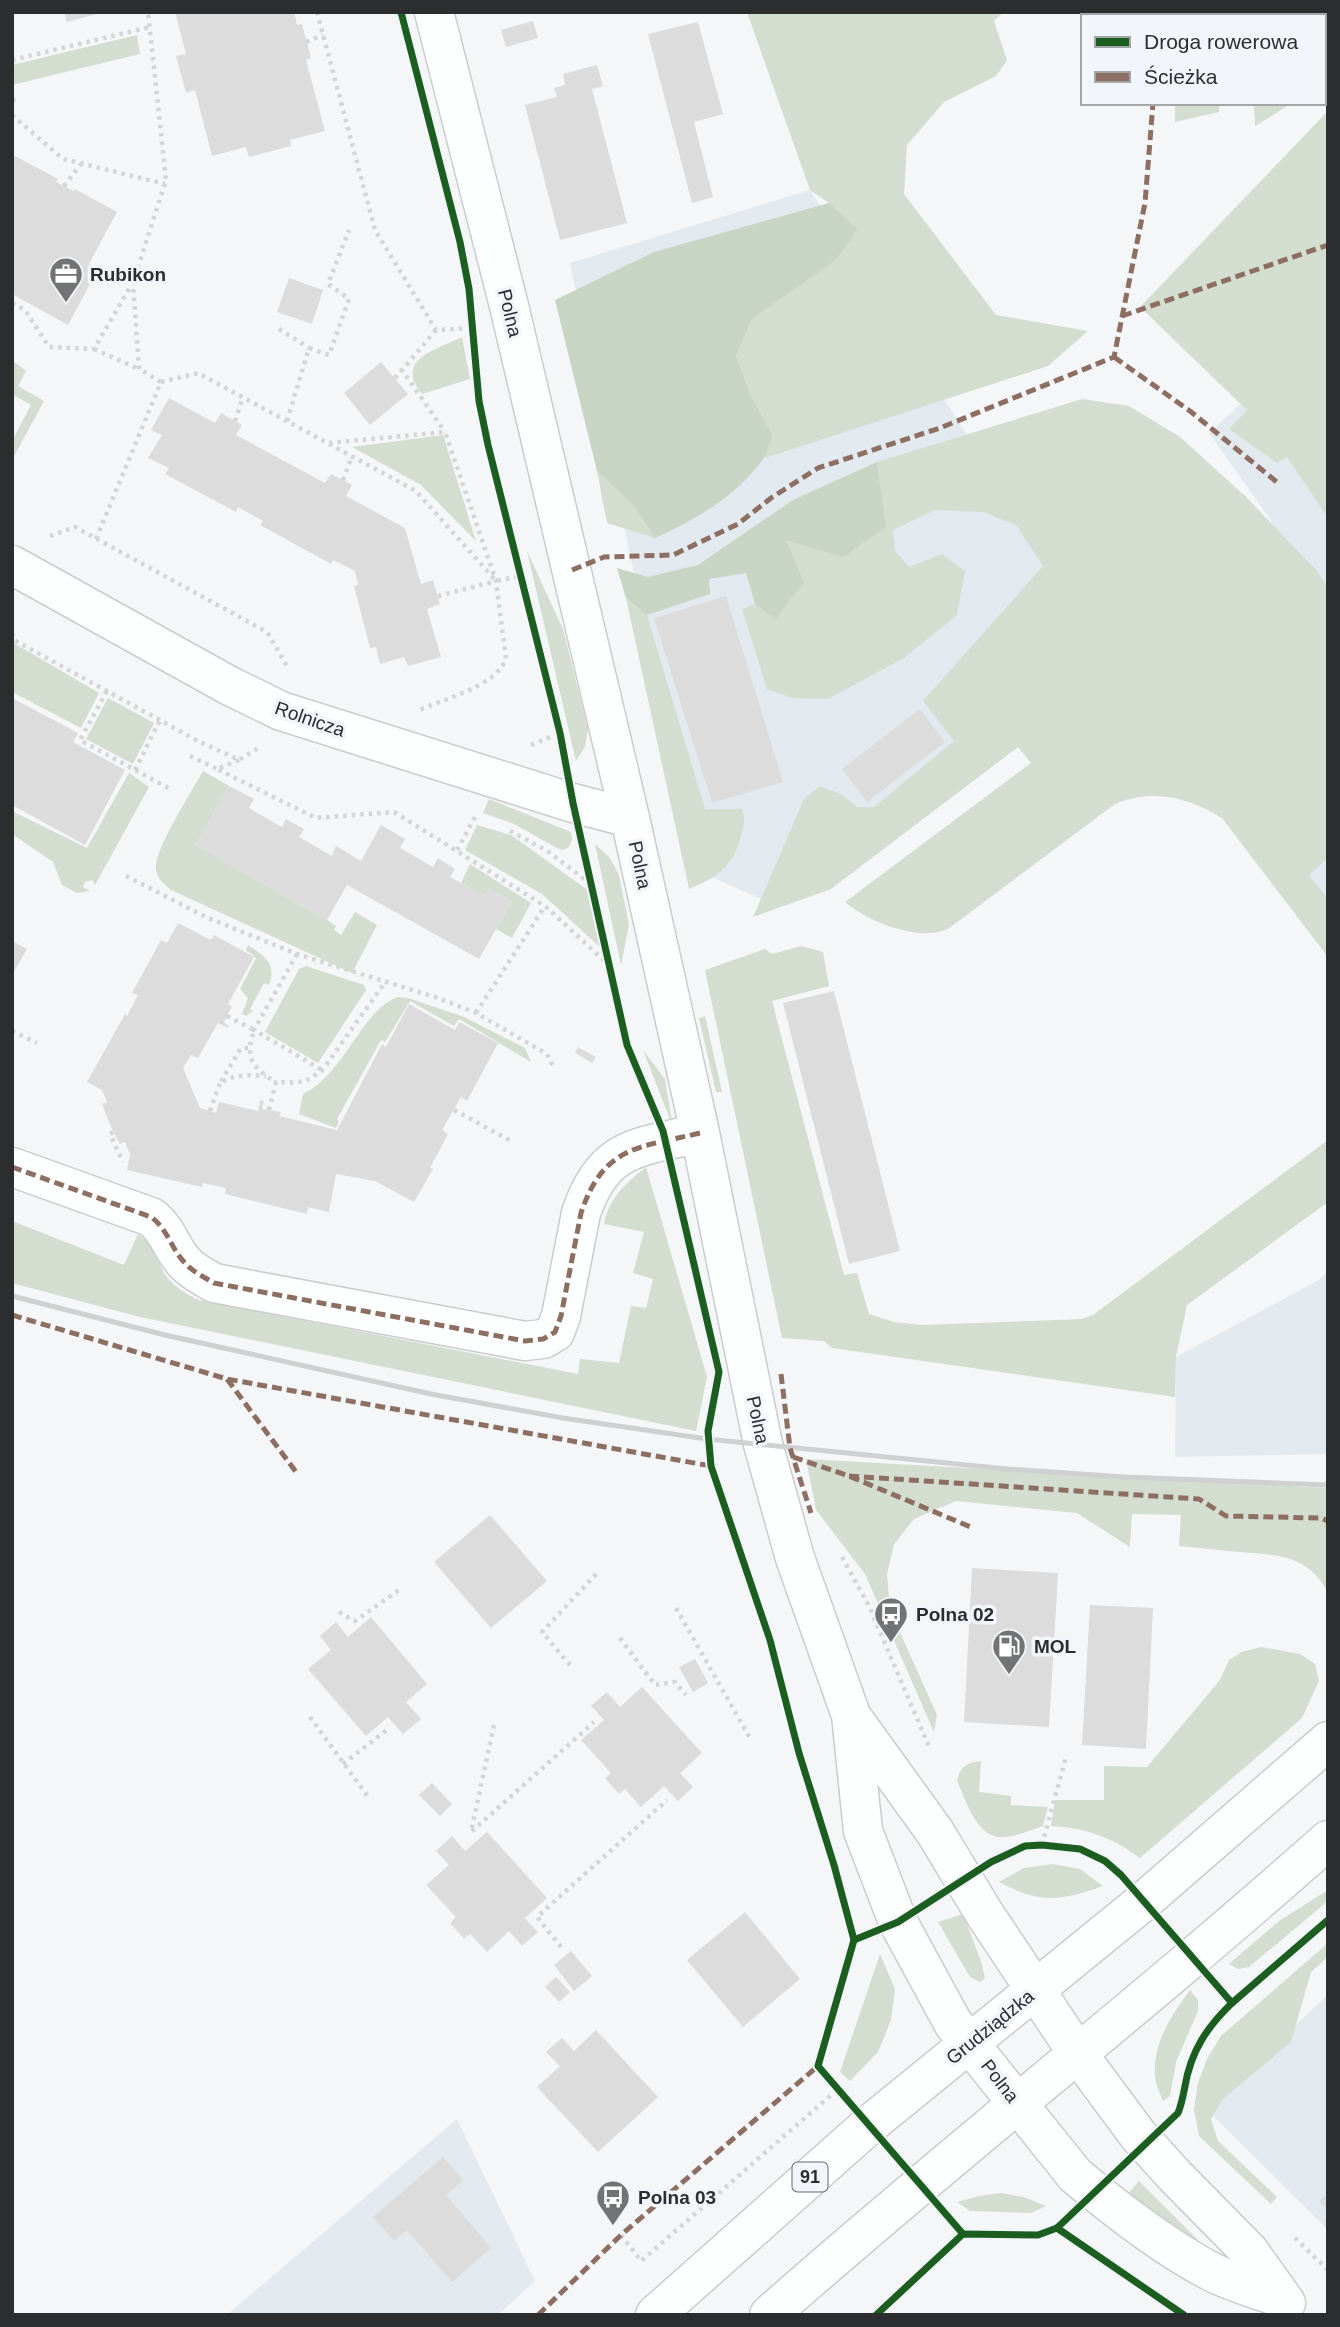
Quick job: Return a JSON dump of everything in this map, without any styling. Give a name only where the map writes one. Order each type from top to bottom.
[{"type":"street","name":"Polna","points":[[434,12],[509,306],[630,818],[763,1444],[795,1558],[851,1716],[863,1831],[898,1922],[953,2023],[1076,2175],[1095,2192],[1187,2258],[1216,2274],[1290,2306]]},
{"type":"street","name":"Rolnicza","points":[[12,565],[228,685],[281,710],[573,803],[630,818]]},
{"type":"street","points":[[12,1167],[150,1217],[166,1231],[185,1263],[215,1283],[525,1341],[543,1339],[555,1332],[561,1316],[581,1213],[600,1174],[620,1155],[629,1151],[699,1133]]},
{"type":"street","name":"Polna","points":[[851,1716],[935,1832],[1035,1991],[1138,2135],[1249,2251],[1290,2306]]},
{"type":"street","name":"Grudziądzka","points":[[655,2315],[869,2125],[1182,1869],[1328,1741]]},
{"type":"street","points":[[769,2315],[876,2220],[1078,2054],[1328,1840]]},
{"type":"path","points":[[94,349],[132,284],[166,180],[148,12]]},
{"type":"path","points":[[317,12],[375,230],[436,330]]},
{"type":"path","points":[[12,60],[150,27]]},
{"type":"path","points":[[306,42],[323,35]]},
{"type":"path","points":[[12,115],[62,159],[165,184]]},
{"type":"path","points":[[64,186],[81,164]]},
{"type":"path","points":[[279,328],[309,348],[329,355],[349,299],[328,284],[349,230]]},
{"type":"path","points":[[132,284],[139,369]]},
{"type":"path","points":[[12,303],[25,310],[49,347],[94,349],[161,382],[198,373],[416,491],[496,581]]},
{"type":"path","points":[[395,378],[436,330],[473,328]]},
{"type":"path","points":[[287,421],[309,348]]},
{"type":"path","points":[[402,370],[445,432],[496,581],[506,659],[502,669],[491,680],[411,714]]},
{"type":"path","points":[[96,539],[161,382]]},
{"type":"path","points":[[235,421],[243,397]]},
{"type":"path","points":[[329,443],[445,432]]},
{"type":"path","points":[[343,480],[352,456]]},
{"type":"path","points":[[47,537],[75,527],[267,632],[291,671]]},
{"type":"path","points":[[438,596],[521,576]]},
{"type":"path","points":[[107,691],[80,740],[172,790]]},
{"type":"path","points":[[135,770],[160,719]]},
{"type":"path","points":[[526,747],[560,733]]},
{"type":"path","points":[[190,756],[316,818],[394,813],[545,906],[609,964]]},
{"type":"path","points":[[217,769],[239,760]]},
{"type":"path","points":[[126,876],[208,918],[297,954],[386,981],[476,1013],[547,1054],[553,1066]]},
{"type":"path","points":[[476,1013],[545,906]]},
{"type":"path","points":[[297,954],[254,1030],[248,1048],[258,1071],[276,1082],[303,1083],[322,1070],[386,981]]},
{"type":"path","points":[[227,1016],[322,1070]]},
{"type":"path","points":[[12,1031],[37,1043]]},
{"type":"path","points":[[209,1111],[220,1083],[241,1048],[248,1048]]},
{"type":"path","points":[[220,1083],[242,1075],[266,1076]]},
{"type":"path","points":[[269,1110],[276,1082]]},
{"type":"path","points":[[454,1110],[513,1142]]},
{"type":"path","points":[[840,1552],[869,1606],[934,1757]]},
{"type":"path","points":[[570,1665],[542,1632],[599,1571]]},
{"type":"path","points":[[340,1612],[355,1621],[400,1590]]},
{"type":"path","points":[[676,1608],[751,1740]]},
{"type":"path","points":[[620,1638],[655,1685],[675,1682],[686,1695]]},
{"type":"path","points":[[310,1717],[369,1798]]},
{"type":"path","points":[[494,1725],[471,1832],[594,1722]]},
{"type":"path","points":[[343,1764],[388,1729]]},
{"type":"path","points":[[1042,1844],[1066,1757]]},
{"type":"path","points":[[561,1947],[537,1917],[667,1800]]},
{"type":"path","points":[[621,2235],[641,2261],[838,2089]]},
{"type":"shaded area","points":[[747,12],[1003,12],[994,21],[1007,60],[996,76],[944,102],[907,145],[904,194],[996,315],[1088,331],[1048,366],[765,458],[772,434],[750,394],[736,356],[752,319],[836,260],[858,229],[810,190]]},
{"type":"shaded area","points":[[1328,12],[1328,110],[1324,105],[1326,105],[1326,14],[1284,14]]},
{"type":"shaded area","points":[[137,35],[140,54],[12,85],[12,65]]},
{"type":"shaded area","points":[[1175,105],[1219,105],[1219,112],[1175,122]]},
{"type":"shaded area","points":[[1254,105],[1289,105],[1255,126]]},
{"type":"shaded area","points":[[1328,111],[1328,518],[1287,457],[1277,463],[1229,429],[1247,410],[1140,307]]},
{"type":"shaded area","points":[[810,190],[1103,647],[764,900],[695,870],[570,263]]},
{"type":"shaded area","points":[[1328,324],[1328,610],[1267,515],[1209,433]]},
{"type":"shaded area","points":[[462,337],[470,379],[422,394],[415,382],[415,364],[422,357]]},
{"type":"shaded area","points":[[14,362],[26,371],[18,386],[44,401],[12,460],[12,441],[31,405],[12,394]]},
{"type":"shaded area","points":[[1082,399],[1129,406],[1180,437],[1245,496],[1317,571],[1328,587],[1328,857],[1309,875],[1328,899],[1328,957],[1222,818],[1197,805],[1157,796],[1129,799],[1115,804],[948,929],[923,933],[894,928],[880,923],[845,902],[1031,763],[1018,747],[831,889],[753,917],[804,799],[820,786],[841,794],[857,807],[874,807],[954,741],[923,701],[1043,566],[1016,525],[983,512],[935,510],[893,530],[895,551],[909,567],[942,554],[965,571],[957,615],[904,658],[828,699],[792,698],[767,689],[742,609],[755,604],[775,619],[785,540],[886,527],[877,462]]},
{"type":"shaded area","points":[[443,435],[476,541],[421,485],[352,447]]},
{"type":"shaded area","points":[[597,471],[635,507],[655,538],[607,523]]},
{"type":"shaded area","points":[[527,551],[563,629],[588,729],[585,747],[576,761]]},
{"type":"shaded area","points":[[626,598],[647,615],[705,809],[742,809],[743,813],[741,836],[729,863],[708,880],[689,889]]},
{"type":"shaded area","points":[[12,642],[99,693],[81,728],[12,692]]},
{"type":"shaded area","points":[[108,698],[154,723],[133,764],[86,739]]},
{"type":"shaded area","points":[[203,771],[229,786],[196,845],[327,920],[336,926],[334,930],[341,935],[355,912],[377,925],[352,973],[171,890],[159,878],[156,869],[161,849]]},
{"type":"shaded area","points":[[129,773],[149,787],[95,885],[92,880],[85,882],[83,887],[90,891],[77,893],[62,885],[53,862],[12,834],[12,811],[87,848]]},
{"type":"shaded area","points":[[489,799],[571,832],[569,847],[563,850],[557,848],[514,824],[483,813]]},
{"type":"shaded area","points":[[477,825],[511,835],[589,891],[601,948],[542,894],[465,850]]},
{"type":"shaded area","points":[[595,844],[610,858],[619,875],[629,925],[621,965]]},
{"type":"shaded area","points":[[1328,848],[1328,911],[1300,876]]},
{"type":"shaded area","points":[[470,864],[531,903],[512,938],[496,929],[512,901],[489,888],[484,896],[461,883]]},
{"type":"shaded area","points":[[248,945],[268,961],[271,977],[269,985],[264,983],[250,1009],[253,1011],[246,1016],[242,1014],[248,998],[240,989],[256,958],[246,950]]},
{"type":"shaded area","points":[[801,946],[823,952],[829,986],[772,1001],[844,1275],[857,1273],[869,1314],[894,1322],[922,1325],[1082,1319],[1093,1315],[1328,1140],[1328,1202],[1187,1305],[1176,1357],[1175,1397],[832,1348],[824,1341],[782,1338],[705,970],[765,949],[772,954]]},
{"type":"shaded area","points":[[306,966],[364,985],[366,990],[318,1063],[265,1032],[299,969]]},
{"type":"shaded area","points":[[398,997],[464,1017],[525,1048],[531,1062],[459,1019],[454,1026],[410,1001],[385,1042],[381,1040],[337,1119],[339,1122],[336,1128],[299,1114],[303,1094],[318,1085],[330,1072],[373,1015]]},
{"type":"shaded area","points":[[705,1016],[722,1092],[716,1092],[699,1018]]},
{"type":"shaded area","points":[[643,1050],[665,1079],[673,1127]]},
{"type":"shaded area","points":[[646,1167],[707,1377],[696,1431],[140,1317],[12,1283],[12,1221],[124,1265],[138,1234],[151,1246],[170,1280],[183,1292],[199,1300],[578,1374],[580,1359],[619,1363],[631,1306],[646,1308],[653,1279],[633,1273],[644,1232],[604,1224],[610,1206],[619,1192]]},
{"type":"shaded area","points":[[1328,1271],[1328,1454],[1175,1457],[1176,1357],[1319,1280]]},
{"type":"shaded area","points":[[806,1459],[1328,1488],[1328,1592],[1311,1570],[1290,1559],[1266,1554],[1179,1546],[1181,1515],[1132,1514],[1130,1547],[1077,1513],[956,1501],[914,1519],[894,1544],[887,1574],[890,1610],[937,1715],[934,1732],[865,1574],[816,1510]]},
{"type":"shaded area","points":[[1261,1647],[1300,1654],[1315,1664],[1319,1681],[1302,1718],[1140,1858],[1119,1844],[1098,1835],[1051,1826],[1055,1800],[1104,1800],[1104,1766],[1147,1767],[1220,1680],[1229,1660],[1242,1652]]},
{"type":"shaded area","points":[[981,1761],[979,1792],[1011,1796],[1011,1805],[1048,1807],[1043,1826],[1019,1834],[995,1837],[980,1826],[957,1781],[965,1766]]},
{"type":"shaded area","points":[[1053,1864],[1080,1869],[1103,1886],[1075,1895],[1051,1898],[1027,1894],[999,1882],[1024,1868]]},
{"type":"shaded area","points":[[1328,1890],[1328,1901],[1249,1967],[1238,1969],[1229,1964],[1279,1921]]},
{"type":"shaded area","points":[[963,1914],[981,1961],[985,1978],[980,1982],[970,1977],[938,1922]]},
{"type":"shaded area","points":[[1328,1943],[1328,1957],[1311,1972],[1291,2042],[1222,2100],[1211,2119],[1218,2141],[1277,2197],[1271,2204],[1199,2136],[1194,2109],[1198,2083],[1207,2059],[1221,2036]]},
{"type":"shaded area","points":[[880,1954],[895,1989],[891,2020],[878,2052],[850,2081],[840,2072]]},
{"type":"shaded area","points":[[1190,1990],[1198,2000],[1198,2011],[1176,2062],[1170,2096],[1163,2101],[1155,2078],[1157,2051],[1170,2019]]},
{"type":"shaded area","points":[[1328,1994],[1328,2230],[1207,2110]]},
{"type":"shaded area","points":[[457,2119],[535,2281],[498,2315],[227,2315]]},
{"type":"shaded area","points":[[1139,2181],[1213,2255],[1126,2196]]},
{"type":"shaded area","points":[[1001,2193],[1024,2197],[1046,2206],[1031,2213],[970,2211],[957,2202]]},
{"type":"green space","points":[[829,203],[858,229],[836,260],[752,319],[736,356],[750,394],[772,434],[766,454],[753,472],[728,496],[700,515],[655,538],[635,507],[597,471],[555,300],[654,252]]},
{"type":"green space","points":[[877,462],[886,527],[843,557],[786,540],[804,583],[775,619],[755,604],[746,573],[709,579],[710,594],[647,615],[626,598],[617,568],[648,577],[698,565],[793,500]]},
{"type":"building","points":[[64,12],[101,12],[101,13],[67,22]]},
{"type":"building","points":[[175,12],[294,12],[297,25],[302,24],[311,58],[306,60],[325,131],[290,140],[291,146],[249,157],[246,147],[212,156],[195,90],[186,93],[176,56],[186,54]]},
{"type":"building","points":[[533,21],[538,38],[506,47],[501,30]]},
{"type":"building","points":[[698,22],[723,114],[694,122],[713,197],[692,203],[648,34]]},
{"type":"building","points":[[597,65],[603,86],[592,89],[627,223],[560,240],[525,105],[557,97],[554,88],[565,85],[563,74]]},
{"type":"building","points":[[15,156],[58,179],[56,182],[74,191],[75,189],[117,212],[89,264],[98,269],[68,325],[12,294],[12,162]]},
{"type":"building","points":[[289,278],[323,290],[312,324],[277,312]]},
{"type":"building","points":[[381,362],[408,394],[370,425],[344,393]]},
{"type":"building","points":[[169,398],[215,423],[221,413],[242,425],[236,435],[325,483],[331,474],[343,480],[352,485],[346,496],[405,528],[421,584],[433,580],[440,604],[427,609],[441,657],[408,666],[404,657],[380,664],[376,647],[370,648],[354,586],[358,585],[355,571],[333,560],[331,564],[260,525],[263,521],[238,507],[236,512],[165,474],[169,468],[148,458],[162,435],[151,430]]},
{"type":"building","points":[[726,596],[783,782],[712,803],[654,618]]},
{"type":"building","points":[[12,698],[78,733],[73,742],[125,770],[85,845],[12,805]]},
{"type":"building","points":[[920,709],[945,742],[867,802],[842,769]]},
{"type":"building","points":[[229,786],[254,799],[249,808],[282,827],[286,819],[304,829],[299,837],[332,856],[336,846],[361,861],[381,825],[405,839],[400,848],[433,867],[438,858],[455,869],[450,877],[484,896],[489,887],[512,901],[479,959],[347,885],[327,920],[196,845]]},
{"type":"building","points":[[178,923],[211,940],[214,935],[254,957],[228,1004],[232,1006],[224,1022],[228,1028],[218,1023],[198,1058],[191,1055],[183,1068],[200,1108],[216,1113],[219,1102],[258,1111],[260,1100],[264,1101],[262,1109],[281,1112],[279,1116],[337,1130],[382,1044],[386,1047],[409,1004],[455,1030],[459,1022],[498,1043],[467,1101],[461,1097],[442,1130],[448,1134],[430,1168],[433,1169],[414,1202],[375,1181],[336,1174],[329,1212],[308,1207],[307,1214],[225,1194],[226,1188],[203,1183],[202,1187],[127,1170],[130,1154],[125,1142],[120,1144],[113,1132],[102,1104],[107,1102],[102,1090],[87,1082],[138,995],[132,993],[161,940],[167,943]]},
{"type":"building","points":[[12,941],[27,949],[12,975]]},
{"type":"building","points":[[834,991],[900,1251],[849,1264],[783,1003]]},
{"type":"building","points":[[578,1047],[596,1057],[592,1063],[575,1053]]},
{"type":"building","points":[[490,1515],[547,1581],[491,1628],[434,1562]]},
{"type":"building","name":"MOL","points":[[972,1568],[1058,1573],[1049,1727],[964,1722]]},
{"type":"building","points":[[1090,1605],[1153,1608],[1146,1749],[1082,1745]]},
{"type":"building","points":[[371,1617],[427,1684],[406,1702],[421,1719],[403,1734],[388,1717],[366,1736],[308,1669],[331,1650],[320,1636],[336,1622],[348,1637]]},
{"type":"building","points":[[695,1659],[708,1683],[693,1692],[679,1667]]},
{"type":"building","points":[[642,1687],[702,1753],[680,1773],[693,1787],[678,1801],[664,1786],[641,1807],[625,1789],[619,1794],[605,1778],[611,1773],[581,1740],[604,1720],[591,1706],[607,1692],[620,1707]]},
{"type":"building","points":[[432,1783],[452,1804],[440,1816],[419,1795]]},
{"type":"building","points":[[487,1832],[547,1898],[525,1918],[538,1932],[522,1946],[509,1931],[487,1952],[470,1934],[464,1939],[450,1923],[456,1917],[426,1885],[449,1865],[436,1851],[452,1836],[465,1851]]},
{"type":"building","points":[[745,1912],[800,1979],[743,2027],[687,1960]]},
{"type":"building","points":[[571,1951],[592,1976],[574,1991],[554,1965]]},
{"type":"building","points":[[556,1977],[570,1992],[559,2002],[545,1987]]},
{"type":"building","points":[[596,2030],[658,2097],[598,2152],[537,2087],[560,2066],[546,2052],[562,2038],[574,2051]]},
{"type":"building","points":[[443,2157],[463,2180],[446,2195],[491,2248],[452,2282],[407,2230],[394,2241],[373,2217]]},
{"type":"building","points":[[1328,2193],[1328,2210],[1319,2201]]},
{"type":"railway","points":[[12,1296],[165,1335],[431,1394],[563,1418],[707,1439],[1007,1469],[1125,1477],[1328,1485]]},
{"type":"marked path","points":[[572,570],[604,557],[673,555],[738,524],[771,498],[818,468],[940,428],[1114,357],[1145,203],[1153,105]]},
{"type":"marked path","points":[[1122,316],[1328,245]]},
{"type":"marked path","points":[[1114,357],[1190,411],[1278,483]]},
{"type":"marked path","points":[[12,1167],[151,1217],[162,1227],[185,1263],[214,1283],[525,1341],[543,1339],[555,1332],[561,1316],[581,1213],[601,1174],[612,1162],[626,1153],[658,1142],[700,1133]]},
{"type":"marked path","points":[[12,1315],[227,1379],[711,1466]]},
{"type":"marked path","points":[[781,1374],[790,1448],[811,1513]]},
{"type":"marked path","points":[[227,1379],[296,1472]]},
{"type":"marked path","points":[[793,1457],[849,1476],[973,1528]]},
{"type":"marked path","points":[[849,1476],[1199,1499],[1226,1516],[1321,1518],[1328,1521]]},
{"type":"marked path","points":[[538,2315],[621,2235],[819,2063]]},
{"type":"cycle path","points":[[401,12],[460,242],[469,289],[479,401],[488,445],[560,733],[627,1045],[663,1131],[719,1372],[708,1431],[711,1466],[770,1640],[799,1753],[854,1940],[818,2066],[963,2234]]},
{"type":"cycle path","points":[[854,1940],[898,1922],[991,1862],[1025,1846],[1080,1849],[1105,1861],[1121,1875],[1232,2003],[1215,2021],[1196,2051],[1178,2113],[1057,2228],[1038,2235],[963,2234],[876,2315]]},
{"type":"cycle path","points":[[1232,2003],[1328,1920]]},
{"type":"cycle path","points":[[1057,2228],[1184,2315]]},
{"type":"place","name":"Rubikon","points":[[66,304]]},
{"type":"place","name":"Polna 02","points":[[891,1644]]},
{"type":"place","name":"MOL","points":[[1009,1676]]},
{"type":"place","name":"Polna 03","points":[[613,2227]]}]
